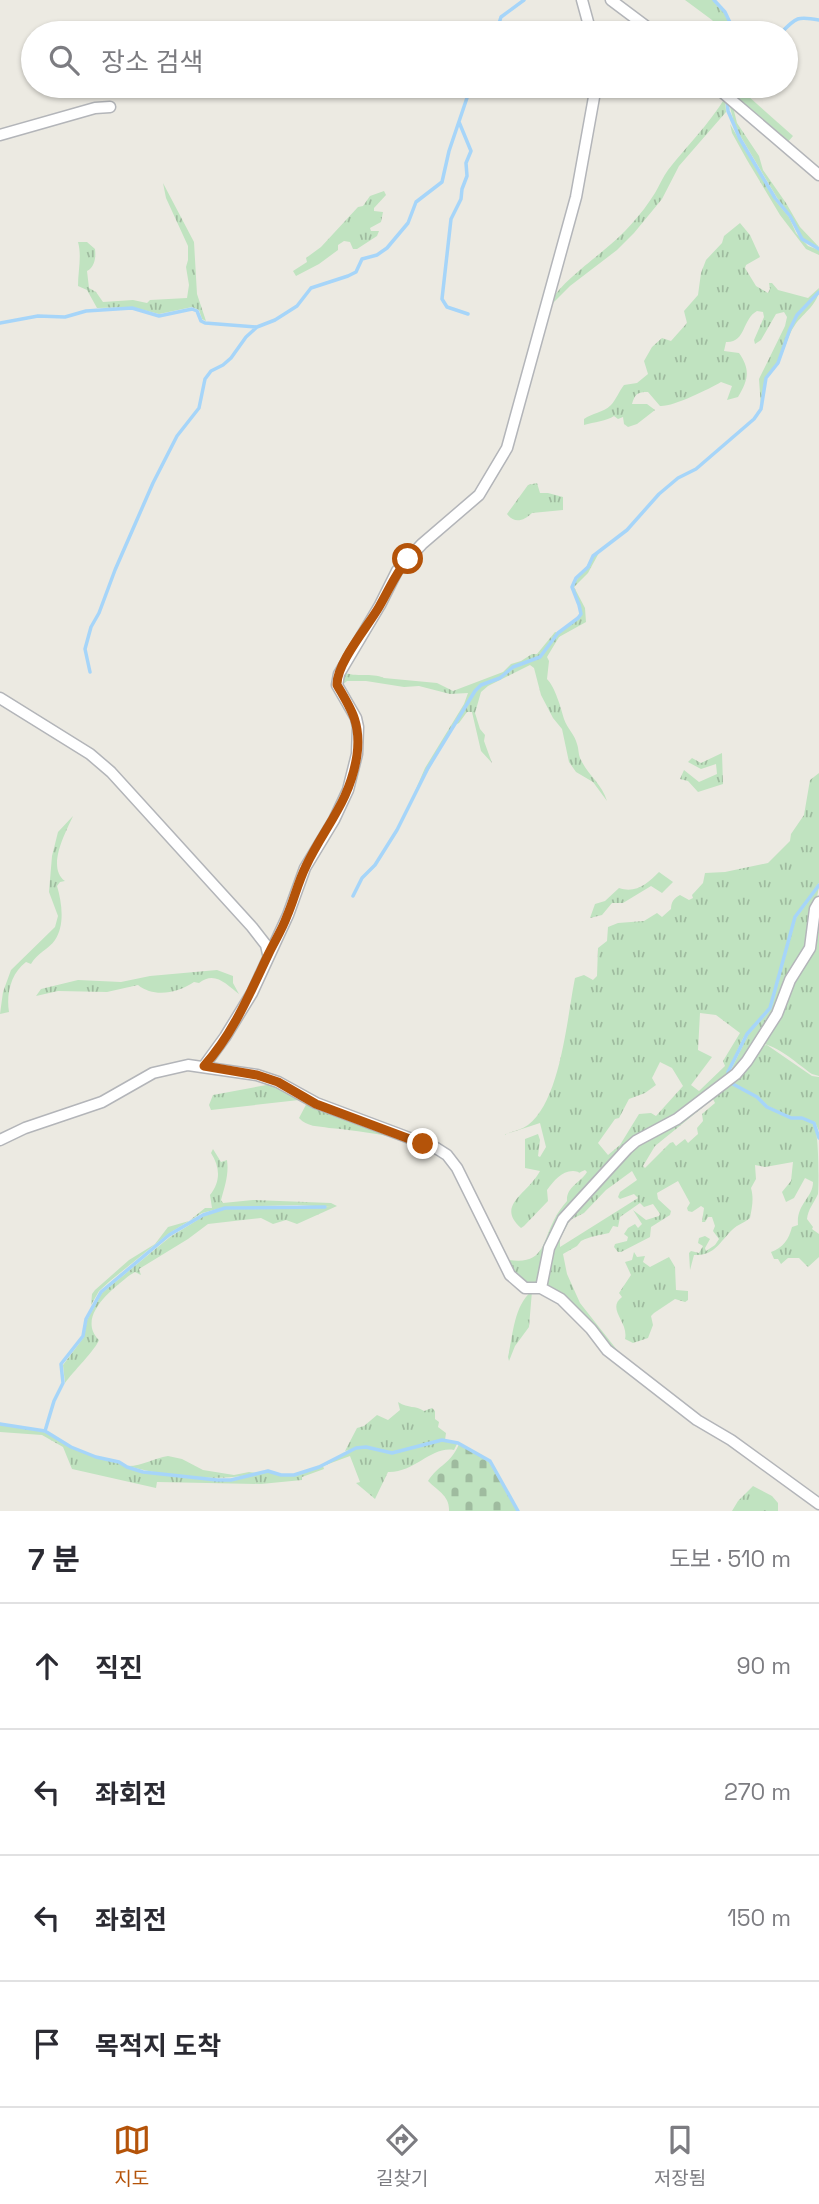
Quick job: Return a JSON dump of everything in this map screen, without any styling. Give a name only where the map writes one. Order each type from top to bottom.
[{"type":"street","points":[[582,0],[588,21]]},
{"type":"street","points":[[611,0],[639,21]]},
{"type":"street","points":[[204,1066],[242,1011],[284,924],[305,868],[340,807],[353,772],[358,727],[356,718],[337,685],[339,674],[397,571],[422,544],[479,495],[507,448],[576,197],[594,98]]},
{"type":"street","points":[[729,98],[819,175]]},
{"type":"street","points":[[0,135],[94,108],[110,107]]},
{"type":"street","points":[[0,698],[90,754],[111,772],[252,927],[266,945],[268,954]]},
{"type":"street","points":[[541,1288],[555,1234],[575,1205],[636,1141],[677,1119],[736,1074],[747,1061],[776,1014],[790,979],[810,948],[819,902]]},
{"type":"street","points":[[0,1140],[25,1128],[102,1102],[165,1068],[188,1065],[257,1075],[278,1082],[316,1104],[436,1147],[447,1155],[457,1168],[510,1275],[525,1288],[541,1288],[561,1299],[591,1329],[607,1350],[697,1420],[731,1440],[819,1504]]},
{"type":"green space","points":[[685,0],[714,0],[729,21],[712,20]]},
{"type":"green space","points":[[725,98],[726,112],[679,166],[662,199],[634,233],[617,250],[570,286],[548,308],[564,285],[618,238],[638,216],[668,170]]},
{"type":"green space","points":[[734,98],[750,98],[793,136],[787,143]]},
{"type":"green space","points":[[728,99],[732,103],[737,123],[759,156],[763,170],[800,227],[819,247],[804,240],[776,196],[735,127]]},
{"type":"green space","points":[[730,124],[774,199],[789,217],[796,233],[808,246],[819,250],[819,255],[806,249],[780,215],[732,133]]},
{"type":"green space","points":[[163,183],[194,242],[197,294],[206,321],[202,319],[199,310],[192,307],[159,314],[132,307],[97,308],[87,290],[78,286],[78,242],[87,242],[95,249],[93,264],[87,271],[89,288],[96,292],[103,302],[133,300],[147,303],[150,300],[187,298],[188,246],[166,198]]},
{"type":"green space","points":[[384,191],[386,195],[374,208],[374,211],[383,212],[381,222],[370,228],[371,231],[379,231],[377,236],[357,249],[353,249],[350,242],[344,241],[338,245],[338,250],[319,264],[296,276],[293,271],[307,262],[306,258],[321,247],[358,207],[363,206],[370,196]]},
{"type":"green space","points":[[740,223],[750,235],[760,257],[745,268],[756,286],[768,293],[769,283],[772,283],[778,290],[808,298],[819,288],[814,303],[792,329],[778,363],[765,378],[761,408],[759,379],[785,326],[787,317],[784,312],[776,314],[761,340],[755,344],[754,340],[764,317],[763,312],[757,311],[737,339],[726,342],[724,351],[739,353],[747,370],[746,380],[738,397],[727,400],[732,386],[721,382],[666,406],[660,406],[648,392],[641,392],[635,396],[632,404],[647,404],[655,410],[637,424],[628,427],[624,424],[623,417],[618,419],[614,416],[584,425],[584,419],[611,405],[624,385],[637,383],[648,374],[644,361],[652,347],[662,338],[671,341],[687,323],[684,311],[698,295],[706,260],[722,243],[724,236]]},
{"type":"green space","points":[[537,483],[540,493],[563,497],[563,510],[532,513],[519,520],[510,517],[507,514],[528,485]]},
{"type":"green space","points":[[601,549],[588,573],[574,587],[585,608],[586,622],[559,637],[547,657],[547,679],[576,741],[580,758],[607,801],[593,782],[576,772],[569,762],[562,729],[541,695],[534,668],[530,665],[481,692],[475,713],[485,735],[484,741],[492,763],[481,751],[472,712],[467,712],[459,723],[453,726],[409,805],[425,768],[468,693],[450,694],[419,686],[404,687],[366,681],[347,681],[341,686],[343,672],[437,683],[453,691],[503,672],[511,664],[537,654],[555,632],[557,635],[577,618],[580,610],[573,587]]},
{"type":"green space","points":[[722,753],[723,784],[698,792],[688,781],[680,779],[684,770],[699,782],[717,774],[716,764],[701,769],[688,762],[692,758],[701,763]]},
{"type":"green space","points":[[819,773],[819,883],[794,917],[769,1008],[743,1038],[728,1071],[729,1076],[670,1120],[639,1137],[562,1216],[539,1280],[533,1285],[519,1281],[490,1229],[495,1231],[509,1260],[520,1261],[535,1256],[567,1201],[569,1192],[587,1172],[569,1171],[561,1175],[547,1190],[548,1201],[524,1226],[521,1228],[514,1220],[512,1206],[540,1171],[525,1168],[525,1139],[538,1134],[540,1157],[546,1147],[540,1123],[520,1130],[539,1113],[555,1078],[575,978],[584,975],[593,980],[597,976],[598,948],[607,941],[608,927],[618,923],[644,921],[657,913],[662,917],[671,909],[672,902],[678,896],[689,900],[693,898],[692,895],[703,883],[705,873],[725,872],[768,863],[790,841],[791,834],[804,815],[810,780]],"holes":[[[700,1013],[716,1015],[740,1033],[723,1061],[725,1066],[699,1091],[691,1085],[712,1057],[698,1050]],[[660,1062],[672,1068],[683,1086],[656,1116],[651,1113],[639,1114],[620,1145],[608,1155],[598,1143],[615,1119],[619,1118],[629,1099],[656,1085],[652,1078]]]},
{"type":"green space","points":[[73,816],[57,858],[57,867],[65,881],[57,886],[62,914],[58,934],[31,964],[26,962],[17,972],[9,991],[9,1012],[0,1014],[3,992],[11,970],[55,927],[58,916],[49,892],[52,856],[58,832]]},
{"type":"green space","points":[[659,872],[673,882],[662,893],[651,886],[623,903],[612,903],[602,915],[590,918],[595,904],[605,901],[619,888],[631,890],[641,886]]},
{"type":"green space","points":[[819,887],[808,942],[776,1010],[731,1076],[730,1072],[748,1035],[771,1009],[796,918]]},
{"type":"green space","points":[[819,905],[819,1076],[780,1051],[761,1044],[801,967]]},
{"type":"green space","points":[[217,970],[233,976],[233,983],[239,994],[220,980],[210,978],[166,993],[151,992],[138,985],[107,992],[58,991],[36,996],[41,989],[78,980],[121,982],[150,976]]},
{"type":"green space","points":[[767,1045],[812,1076],[819,1077],[819,1131],[815,1122],[791,1118],[730,1081],[760,1046]]},
{"type":"green space","points":[[729,1082],[791,1119],[814,1123],[818,1148],[818,1194],[807,1219],[812,1229],[819,1234],[819,1257],[808,1267],[799,1258],[788,1258],[781,1264],[778,1259],[774,1259],[771,1252],[782,1245],[792,1227],[798,1225],[799,1212],[812,1188],[813,1182],[805,1178],[794,1198],[786,1202],[782,1192],[791,1181],[793,1162],[765,1167],[755,1165],[756,1179],[751,1188],[753,1199],[750,1218],[734,1228],[711,1251],[694,1255],[690,1270],[689,1253],[699,1253],[703,1246],[698,1243],[699,1238],[705,1236],[710,1239],[706,1251],[719,1239],[713,1231],[715,1226],[712,1217],[702,1222],[704,1208],[701,1206],[692,1212],[688,1211],[690,1203],[678,1181],[657,1193],[658,1199],[671,1211],[670,1215],[651,1227],[650,1237],[621,1252],[614,1247],[615,1244],[627,1241],[628,1237],[624,1234],[628,1228],[635,1224],[638,1228],[642,1224],[633,1210],[646,1220],[659,1216],[653,1204],[644,1207],[640,1203],[620,1217],[618,1227],[613,1226],[609,1233],[585,1239],[563,1254],[567,1274],[580,1303],[621,1355],[636,1365],[645,1377],[543,1287],[556,1234],[628,1150]],"holes":[[[713,1099],[715,1103],[702,1114],[703,1121],[697,1128],[698,1134],[688,1143],[685,1139],[676,1146],[673,1142],[670,1143],[645,1168],[643,1166],[655,1146]],[[632,1171],[637,1180],[620,1192],[618,1197],[620,1199],[634,1194],[638,1198],[560,1247],[560,1239],[570,1220],[584,1213],[606,1190]]]},
{"type":"green space","points":[[277,1083],[302,1098],[211,1110],[209,1105],[213,1095]]},
{"type":"green space","points":[[308,1101],[435,1149],[446,1156],[453,1167],[439,1154],[409,1141],[306,1123],[299,1118]]},
{"type":"green space","points":[[213,1149],[221,1162],[227,1160],[227,1175],[221,1200],[223,1203],[253,1200],[331,1203],[337,1206],[297,1224],[286,1220],[273,1224],[261,1218],[208,1224],[139,1269],[141,1275],[135,1272],[130,1275],[106,1296],[94,1313],[92,1322],[93,1331],[99,1340],[65,1383],[63,1365],[84,1337],[87,1320],[102,1293],[170,1237],[204,1216],[225,1209],[331,1207],[225,1207],[202,1213],[168,1234],[110,1281],[99,1291],[91,1305],[95,1290],[129,1260],[155,1244],[168,1227],[189,1221],[205,1208],[212,1208],[210,1195],[218,1174],[211,1153]]},
{"type":"green space","points":[[634,1252],[637,1257],[645,1256],[643,1262],[650,1267],[669,1257],[675,1267],[676,1290],[688,1291],[688,1300],[685,1302],[675,1299],[654,1313],[651,1316],[653,1325],[648,1338],[633,1343],[625,1339],[624,1327],[616,1306],[622,1297],[619,1293],[631,1275],[625,1262],[632,1260]]},
{"type":"green space","points":[[532,1291],[529,1327],[515,1346],[509,1361],[518,1312]]},
{"type":"green space","points":[[398,1402],[424,1411],[432,1408],[435,1411],[435,1419],[439,1422],[438,1427],[446,1433],[445,1440],[392,1452],[366,1446],[345,1451],[357,1428],[364,1426],[377,1415],[388,1420],[400,1410]]},
{"type":"green space","points":[[0,1425],[44,1432],[96,1458],[143,1472],[232,1481],[268,1472],[281,1476],[294,1475],[319,1467],[356,1449],[392,1453],[442,1441],[457,1444],[454,1450],[438,1452],[406,1468],[388,1472],[375,1499],[356,1483],[360,1482],[350,1456],[323,1466],[324,1469],[302,1477],[302,1480],[261,1484],[157,1482],[156,1488],[72,1469],[63,1447],[42,1435],[0,1432]]},
{"type":"green space","points":[[459,1444],[489,1462],[518,1511],[449,1511],[445,1497],[428,1481],[452,1456]]},
{"type":"green space","points":[[168,1456],[182,1459],[203,1470],[234,1475],[256,1473],[209,1478],[158,1473],[128,1466]]},
{"type":"green space","points":[[753,1486],[772,1496],[778,1503],[778,1511],[732,1511]]},
{"type":"waterway","points":[[500,21],[501,17],[524,0]]},
{"type":"waterway","points":[[714,0],[729,21]]},
{"type":"waterway","points":[[795,21],[806,18],[819,20]]},
{"type":"waterway","points":[[0,323],[38,316],[65,317],[86,311],[132,308],[159,316],[192,309],[197,311],[201,321],[205,323],[257,327],[275,320],[297,306],[311,288],[356,272],[362,259],[377,255],[387,248],[408,223],[416,202],[442,182],[449,151],[467,98]]},
{"type":"waterway","points":[[727,100],[728,111],[740,139],[775,198],[790,216],[802,239],[819,249]]},
{"type":"waterway","points":[[459,122],[471,151],[466,163],[467,176],[461,199],[451,219],[442,299],[447,307],[468,314]]},
{"type":"waterway","points":[[353,896],[362,878],[375,865],[397,830],[428,768],[475,691],[481,685],[500,678],[513,667],[540,657],[558,633],[581,614],[572,587],[593,556],[627,530],[659,494],[678,478],[696,469],[754,419],[761,409],[766,378],[778,363],[797,315],[819,292]]},
{"type":"waterway","points":[[90,672],[85,649],[91,627],[153,483],[177,436],[199,408],[205,379],[211,371],[231,358],[257,327]]},
{"type":"waterway","points":[[729,1075],[728,1072],[747,1034],[770,1008],[795,917],[819,885]]},
{"type":"waterway","points":[[731,1083],[757,1097],[767,1107],[791,1118],[802,1118],[814,1123],[819,1138]]},
{"type":"waterway","points":[[45,1431],[54,1401],[63,1383],[61,1364],[83,1336],[86,1319],[101,1292],[169,1235],[203,1215],[225,1208],[325,1207]]},
{"type":"waterway","points":[[0,1424],[45,1431],[71,1447],[143,1472],[217,1480],[231,1480],[268,1471],[294,1475],[319,1467],[356,1448],[366,1447],[392,1453],[442,1440],[458,1443],[490,1461],[518,1511]]},
{"type":"route","points":[[408,559],[397,571],[337,680],[358,727],[357,754],[348,790],[334,820],[305,868],[281,933],[268,954],[252,992],[212,1058],[204,1066],[257,1075],[278,1082],[316,1104],[423,1144]]}]
